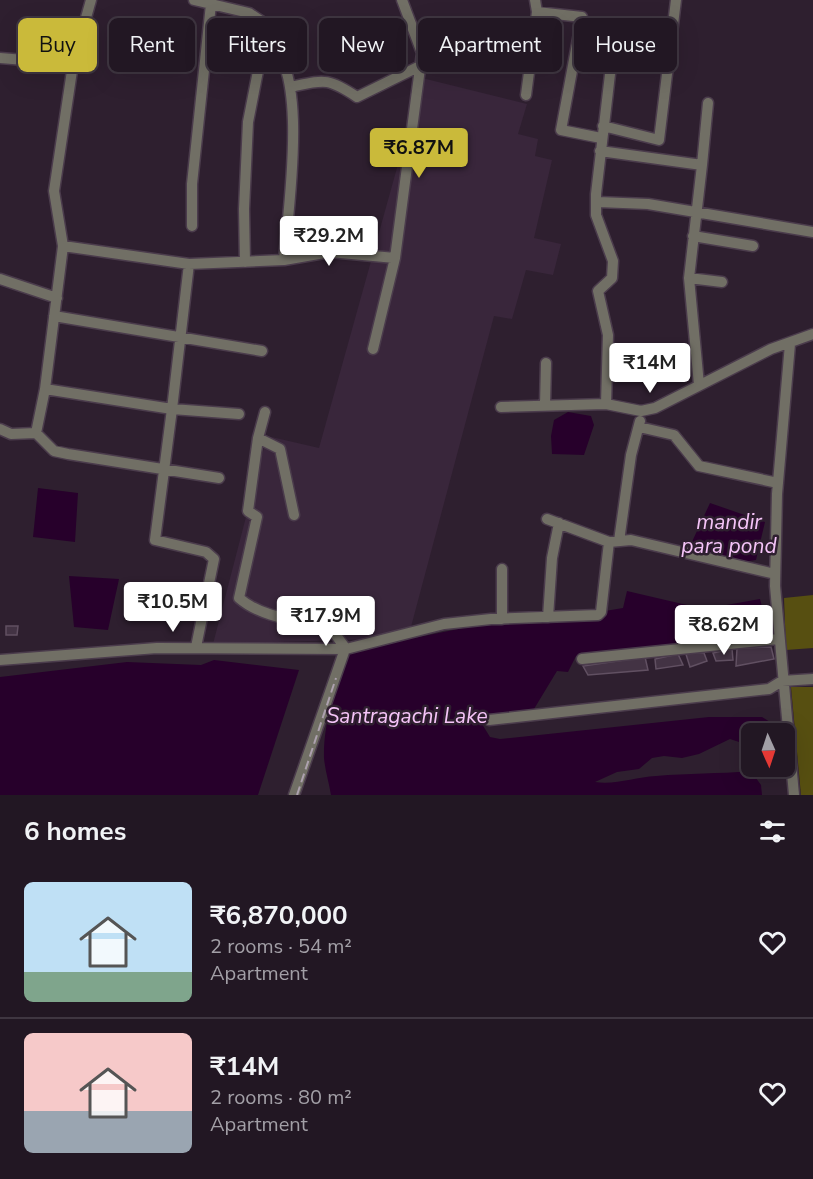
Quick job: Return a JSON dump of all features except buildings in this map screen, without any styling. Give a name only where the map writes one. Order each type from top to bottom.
[{"type":"street","points":[[86,18],[91,0]]},
{"type":"street","points":[[194,0],[249,13],[256,18]]},
{"type":"street","points":[[402,0],[418,42]]},
{"type":"street","points":[[526,95],[537,12],[535,0]]},
{"type":"street","points":[[603,126],[659,140],[676,0]]},
{"type":"street","points":[[192,226],[192,184],[211,4]]},
{"type":"street","points":[[537,12],[582,17],[561,130],[601,138]]},
{"type":"street","points":[[0,58],[18,59]]},
{"type":"street","points":[[290,87],[324,80],[338,84],[357,98],[418,67]]},
{"type":"street","points":[[36,433],[45,389],[63,246],[54,191],[72,72]]},
{"type":"street","points":[[245,262],[243,209],[248,122],[258,72]]},
{"type":"street","points":[[284,260],[293,141],[290,87],[286,72]]},
{"type":"street","points":[[373,349],[395,258],[419,72]]},
{"type":"street","points":[[606,404],[608,335],[598,291],[612,278],[613,261],[596,215],[598,202],[596,194],[610,72]]},
{"type":"street","points":[[699,385],[689,278],[708,103]]},
{"type":"street","points":[[600,151],[702,165]]},
{"type":"street","points":[[598,202],[648,204],[813,232]]},
{"type":"street","points":[[693,236],[753,246]]},
{"type":"street","points":[[63,246],[189,264],[284,260],[330,252],[395,258]]},
{"type":"street","points":[[189,264],[182,337],[155,540],[206,552],[214,559],[196,647]]},
{"type":"street","points":[[689,278],[722,282]]},
{"type":"street","points":[[0,279],[57,298]]},
{"type":"street","points":[[54,316],[262,351]]},
{"type":"street","points":[[501,407],[606,404],[641,411],[655,408],[771,349],[813,334]]},
{"type":"street","points":[[790,344],[778,483],[775,574],[776,617],[794,795]]},
{"type":"street","points":[[545,405],[546,363]]},
{"type":"street","points":[[45,389],[172,409],[239,414]]},
{"type":"street","points":[[0,660],[97,651],[196,647],[345,649],[444,624],[548,616],[597,615],[601,612],[641,411]]},
{"type":"street","points":[[265,412],[258,438],[248,511],[257,517],[239,598],[251,608],[263,612],[330,627],[345,649]]},
{"type":"street","points":[[639,427],[674,435],[699,466],[778,483]]},
{"type":"street","points":[[0,429],[11,434],[36,433],[54,451],[164,471],[219,478]]},
{"type":"street","points":[[258,438],[280,449],[294,515]]},
{"type":"street","points":[[547,519],[614,542],[631,540],[775,574]]},
{"type":"street","points":[[548,616],[552,558],[559,523]]},
{"type":"street","points":[[502,569],[502,619]]},
{"type":"street","points":[[582,659],[778,639]]},
{"type":"street","points":[[294,795],[345,649]]},
{"type":"street","points":[[489,720],[769,689],[782,681],[813,679]]},
{"type":"shaded area","points":[[422,78],[527,104],[518,134],[538,139],[535,156],[552,160],[534,238],[561,244],[553,275],[526,270],[512,319],[494,316],[408,638],[213,644],[267,436],[319,448]]},
{"type":"shaded area","points":[[813,595],[813,648],[786,650],[784,598]]},
{"type":"shaded area","points":[[791,687],[813,687],[813,795],[801,795]]},
{"type":"water","points":[[568,412],[591,416],[594,425],[584,455],[552,454],[551,436],[554,420]]},
{"type":"water","points":[[38,488],[78,493],[75,542],[33,537]]},
{"type":"water","name":"mandir para pond","points":[[710,503],[765,522],[756,560],[742,562],[690,546]]},
{"type":"water","points":[[69,576],[119,579],[108,630],[74,627]]},
{"type":"water","name":"Santragachi Lake","points":[[627,591],[704,609],[760,599],[769,634],[576,656],[568,672],[557,671],[534,709],[486,716],[482,724],[490,737],[500,739],[709,717],[762,717],[772,723],[741,723],[741,743],[730,739],[699,754],[682,758],[664,756],[652,758],[639,769],[617,772],[595,782],[741,771],[741,777],[755,777],[761,785],[762,795],[331,795],[324,758],[326,729],[337,685],[354,644],[414,638],[478,625],[563,618],[623,608]]},
{"type":"water","name":"Santragachi Lake","points":[[214,660],[299,670],[258,795],[0,795],[0,677],[127,662],[201,665]]},
{"type":"railway","points":[[297,795],[336,678]]}]
